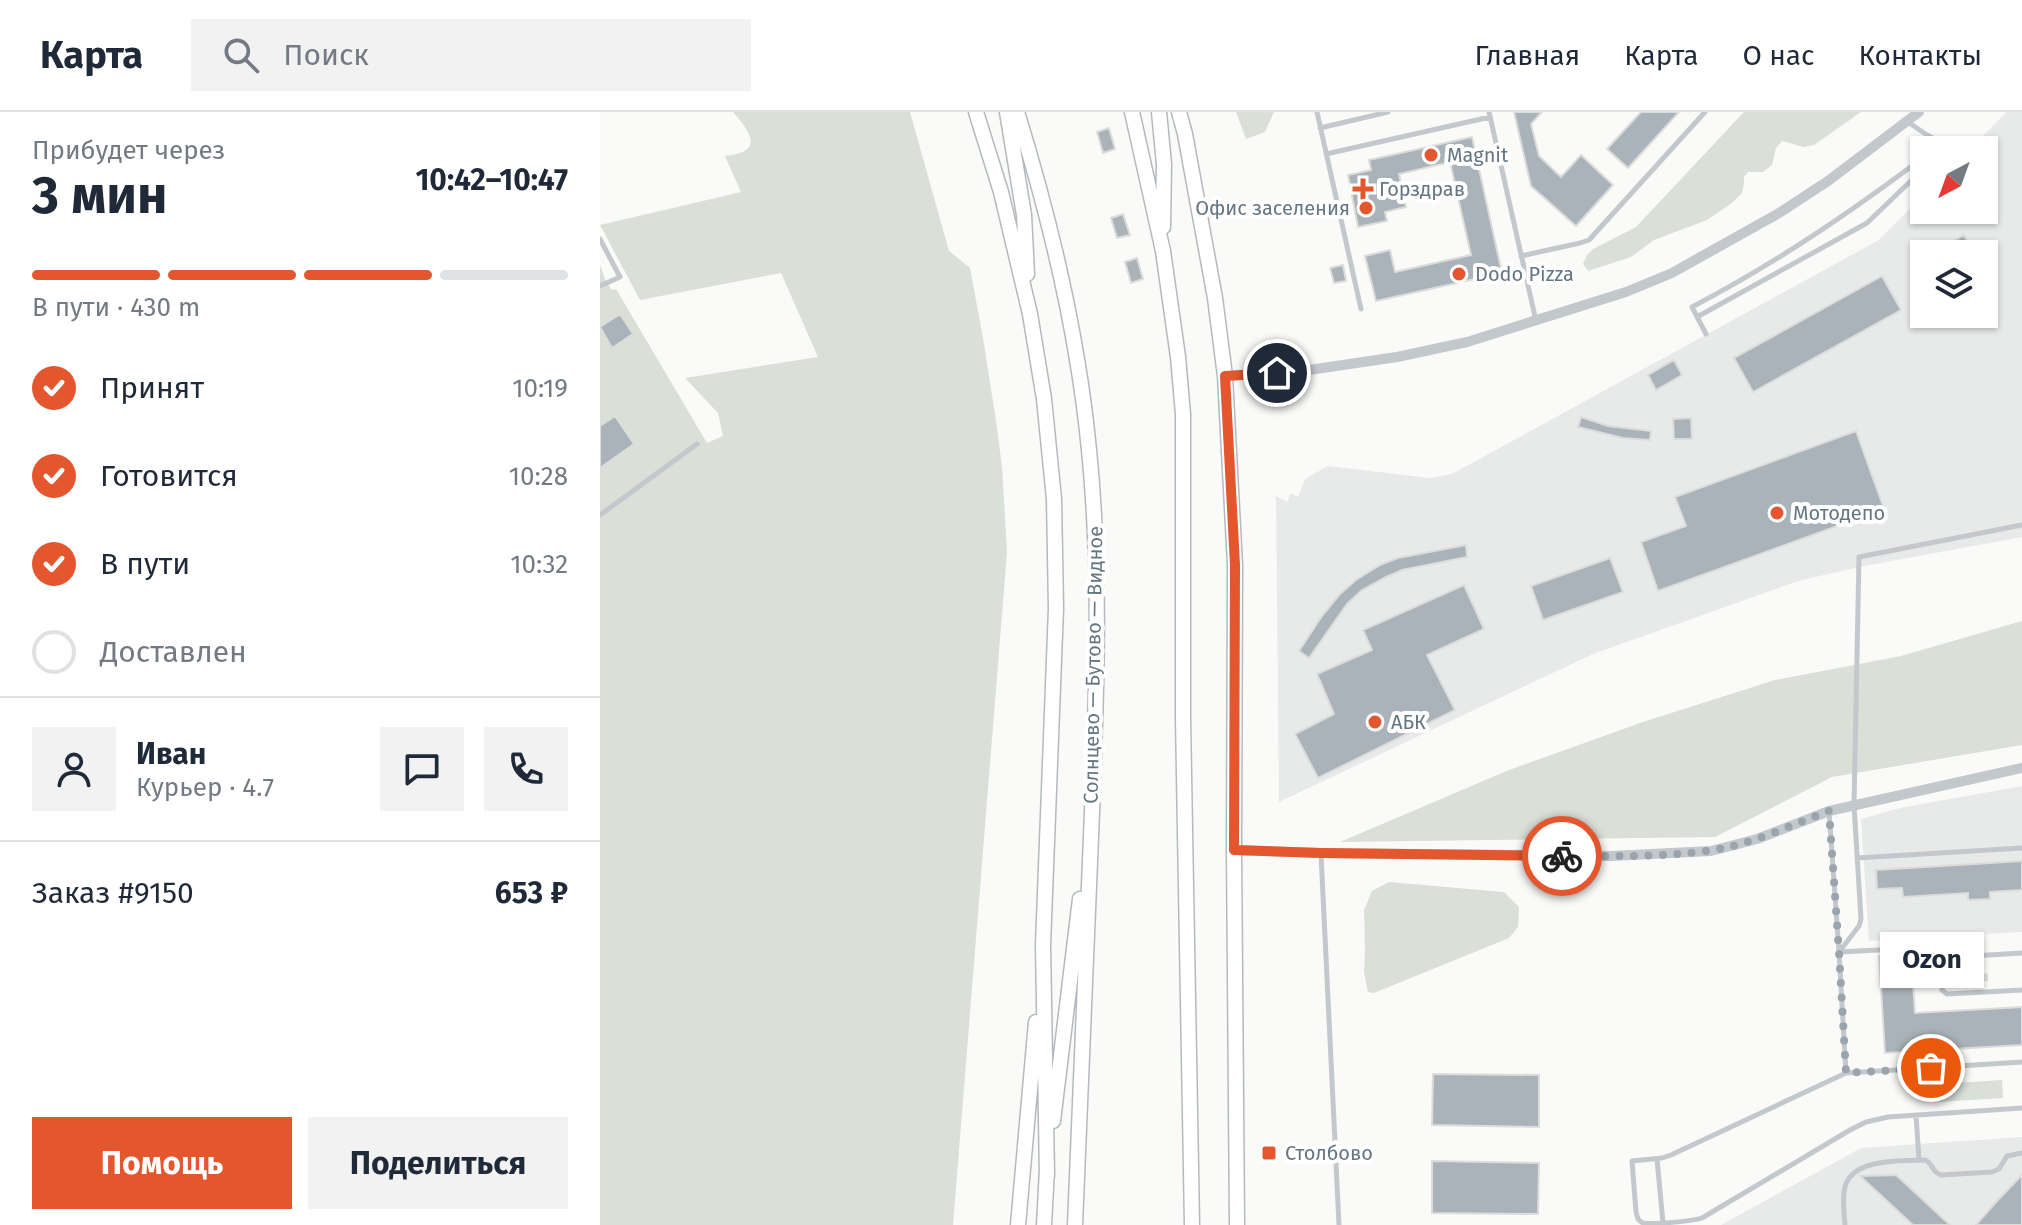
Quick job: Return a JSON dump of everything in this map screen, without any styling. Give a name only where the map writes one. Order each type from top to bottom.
[{"type":"main road","points":[[976,112],[1001,192],[1030,314],[1044,399],[1054,499],[1056,608],[1043,945],[1018,1225]]},
{"type":"main road","points":[[1007,112],[1024,215],[1030,314]]},
{"type":"main road","name":"Солнцево — Бутово — Видное","points":[[1017,112],[1041,194],[1070,321],[1089,448],[1098,591],[1075,1225]]},
{"type":"main road","points":[[1132,112],[1163,251],[1183,414],[1183,718],[1192,1225]]},
{"type":"main road","points":[[1159,112],[1164,164],[1163,251]]},
{"type":"main road","points":[[1179,112],[1215,298],[1225,376],[1235,565],[1237,1225]]},
{"type":"main road","points":[[1044,1225],[1047,1176],[1093,787]]},
{"type":"main road","points":[[1043,945],[1047,1176]]},
{"type":"street","points":[[1225,376],[1298,371],[1397,357],[1467,342],[1626,292],[1672,273],[1779,213],[1828,181],[1919,112]]},
{"type":"street","points":[[1234,850],[1611,856],[1687,853],[1732,846],[1829,811],[2022,768]]},
{"type":"lane","points":[[1317,112],[1361,309]]},
{"type":"lane","points":[[1320,128],[1388,112]]},
{"type":"lane","points":[[1521,256],[1589,240],[1705,112]]},
{"type":"lane","points":[[1326,154],[1489,113],[1536,322]]},
{"type":"lane","points":[[1908,121],[1930,136]]},
{"type":"lane","points":[[1706,334],[1692,307],[1826,228],[1910,167]]},
{"type":"lane","points":[[1697,317],[1867,223],[1910,182]]},
{"type":"lane","points":[[600,239],[620,277],[600,286]]},
{"type":"lane","points":[[600,515],[697,444]]},
{"type":"lane","points":[[1839,952],[1861,919],[1854,805],[1859,557],[2022,525]]},
{"type":"lane","points":[[1829,811],[1846,1073]]},
{"type":"lane","points":[[1857,858],[2022,848]]},
{"type":"lane","points":[[1321,853],[1339,1225]]},
{"type":"lane","points":[[1839,952],[1917,948],[1940,958],[2022,953]]},
{"type":"lane","points":[[1940,958],[1942,990],[1947,994],[2022,990]]},
{"type":"lane","points":[[2022,1062],[1846,1073],[1671,1155],[1632,1161],[1636,1212],[1638,1219],[1646,1224],[1702,1218],[1866,1122],[1888,1117],[2022,1108]]},
{"type":"lane","points":[[1916,1115],[1919,1160]]},
{"type":"lane","points":[[1845,1225],[1844,1190],[1847,1179],[1862,1168],[1877,1163],[1919,1160],[1930,1162],[1938,1174],[1964,1174],[1995,1171],[2007,1156],[2022,1153]]},
{"type":"lane","points":[[1657,1159],[1663,1223]]},
{"type":"shaded area","points":[[733,112],[910,112],[949,251],[970,268],[1002,467],[1007,552],[953,1225],[600,1225],[600,265],[606,282],[612,290],[616,289],[707,443],[723,436],[718,413],[685,378],[818,357],[781,273],[640,300],[600,225],[741,192],[725,156],[745,151],[751,141]]},
{"type":"shaded area","points":[[1236,112],[1274,112],[1265,132],[1246,139]]},
{"type":"shaded area","points":[[1744,112],[1861,112],[1814,145],[1804,147],[1782,141],[1776,148],[1772,165],[1763,172],[1748,172],[1744,177],[1742,193],[1707,220],[1654,240],[1631,257],[1588,271],[1583,264],[1587,255],[1636,227]]},
{"type":"shaded area","points":[[2007,112],[2022,112],[2022,537],[1798,581],[1593,654],[1279,802],[1276,496],[1287,502],[1291,493],[1298,497],[1305,479],[1328,466],[1430,478],[1452,474],[1879,240],[1910,209],[1910,224],[1998,224],[1998,136],[1983,136]]},
{"type":"shaded area","points":[[2022,621],[2022,745],[1832,777],[1715,837],[1340,842],[1509,770],[1643,722],[1775,680],[1901,656]]},
{"type":"shaded area","points":[[2022,786],[2022,932],[1869,941],[1861,819],[1900,808]]},
{"type":"shaded area","points":[[1389,882],[1504,892],[1519,907],[1518,927],[1509,938],[1374,993],[1368,992],[1364,972],[1364,910],[1372,891]]},
{"type":"shaded area","points":[[1954,967],[1988,974],[1988,981],[1945,983],[1945,974]]},
{"type":"shaded area","points":[[2002,1080],[2003,1098],[1938,1102],[1937,1084]]},
{"type":"shaded area","points":[[2022,1137],[2022,1225],[1721,1225],[1861,1148]]},
{"type":"building","points":[[1514,112],[1542,112],[1531,124],[1539,156],[1561,177],[1581,155],[1613,185],[1576,226],[1531,186]]},
{"type":"building","points":[[1641,112],[1679,112],[1628,168],[1607,149]]},
{"type":"building","points":[[1109,128],[1115,149],[1103,153],[1097,132]]},
{"type":"building","points":[[1472,137],[1502,273],[1376,301],[1365,256],[1390,250],[1395,272],[1471,255],[1450,162],[1399,174],[1406,207],[1385,212],[1387,221],[1358,227],[1348,175],[1371,170],[1369,160]]},
{"type":"building","points":[[1123,214],[1130,235],[1117,238],[1111,218]]},
{"type":"building","points":[[1137,258],[1143,279],[1131,283],[1125,262]]},
{"type":"building","points":[[1343,265],[1346,281],[1334,283],[1330,268]]},
{"type":"building","points":[[1882,276],[1901,310],[1753,392],[1734,358]]},
{"type":"building","points":[[620,314],[633,334],[612,348],[600,327]]},
{"type":"building","points":[[1674,360],[1682,375],[1656,390],[1648,375]]},
{"type":"building","points":[[615,416],[634,444],[600,468],[600,426]]},
{"type":"building","points":[[1581,417],[1608,426],[1651,431],[1650,440],[1623,438],[1578,427]]},
{"type":"building","points":[[1691,418],[1692,439],[1674,439],[1673,419]]},
{"type":"building","name":"Мотодепо","points":[[1856,431],[1884,509],[1658,591],[1641,542],[1686,526],[1675,497]]},
{"type":"building","points":[[1466,545],[1467,557],[1402,570],[1362,590],[1347,604],[1309,658],[1299,651],[1322,616],[1356,580],[1398,558]]},
{"type":"building","points":[[1610,558],[1623,592],[1543,620],[1531,586]]},
{"type":"building","points":[[1464,585],[1484,629],[1427,655],[1455,710],[1318,778],[1295,734],[1334,714],[1317,674],[1372,650],[1363,630]]},
{"type":"building","points":[[2022,861],[2022,890],[1990,892],[1990,899],[1968,900],[1968,893],[1903,897],[1902,888],[1877,889],[1876,870]]},
{"type":"building","points":[[1911,954],[1915,1013],[2022,1007],[2022,1045],[1885,1053],[1879,956]]},
{"type":"building","points":[[1433,1074],[1539,1075],[1539,1127],[1432,1125]]},
{"type":"building","points":[[1432,1161],[1539,1163],[1538,1214],[1432,1213]]},
{"type":"building","points":[[1896,1175],[1950,1225],[1913,1225],[1860,1176]]},
{"type":"building","points":[[2022,1175],[2022,1225],[1976,1225],[1997,1201]]},
{"type":"way so far","points":[[1562,856],[1711,851],[1757,839],[1829,811],[1846,1073],[1931,1068]]},
{"type":"place","name":"Magnit","points":[[1431,155]]},
{"type":"place","name":"Горздрав","points":[[1363,189]]},
{"type":"place","name":"Офис заселения","points":[[1366,208]]},
{"type":"place","name":"Dodo Pizza","points":[[1459,274]]},
{"type":"place","name":"Мотодепо","points":[[1777,513]]},
{"type":"place","name":"АБК","points":[[1375,722]]},
{"type":"place","name":"Ozon","points":[[1931,1068]]},
{"type":"place","name":"Столбово","points":[[1269,1153]]},
{"type":"route","points":[[1277,373],[1225,376],[1235,565],[1234,850],[1562,856]]}]
